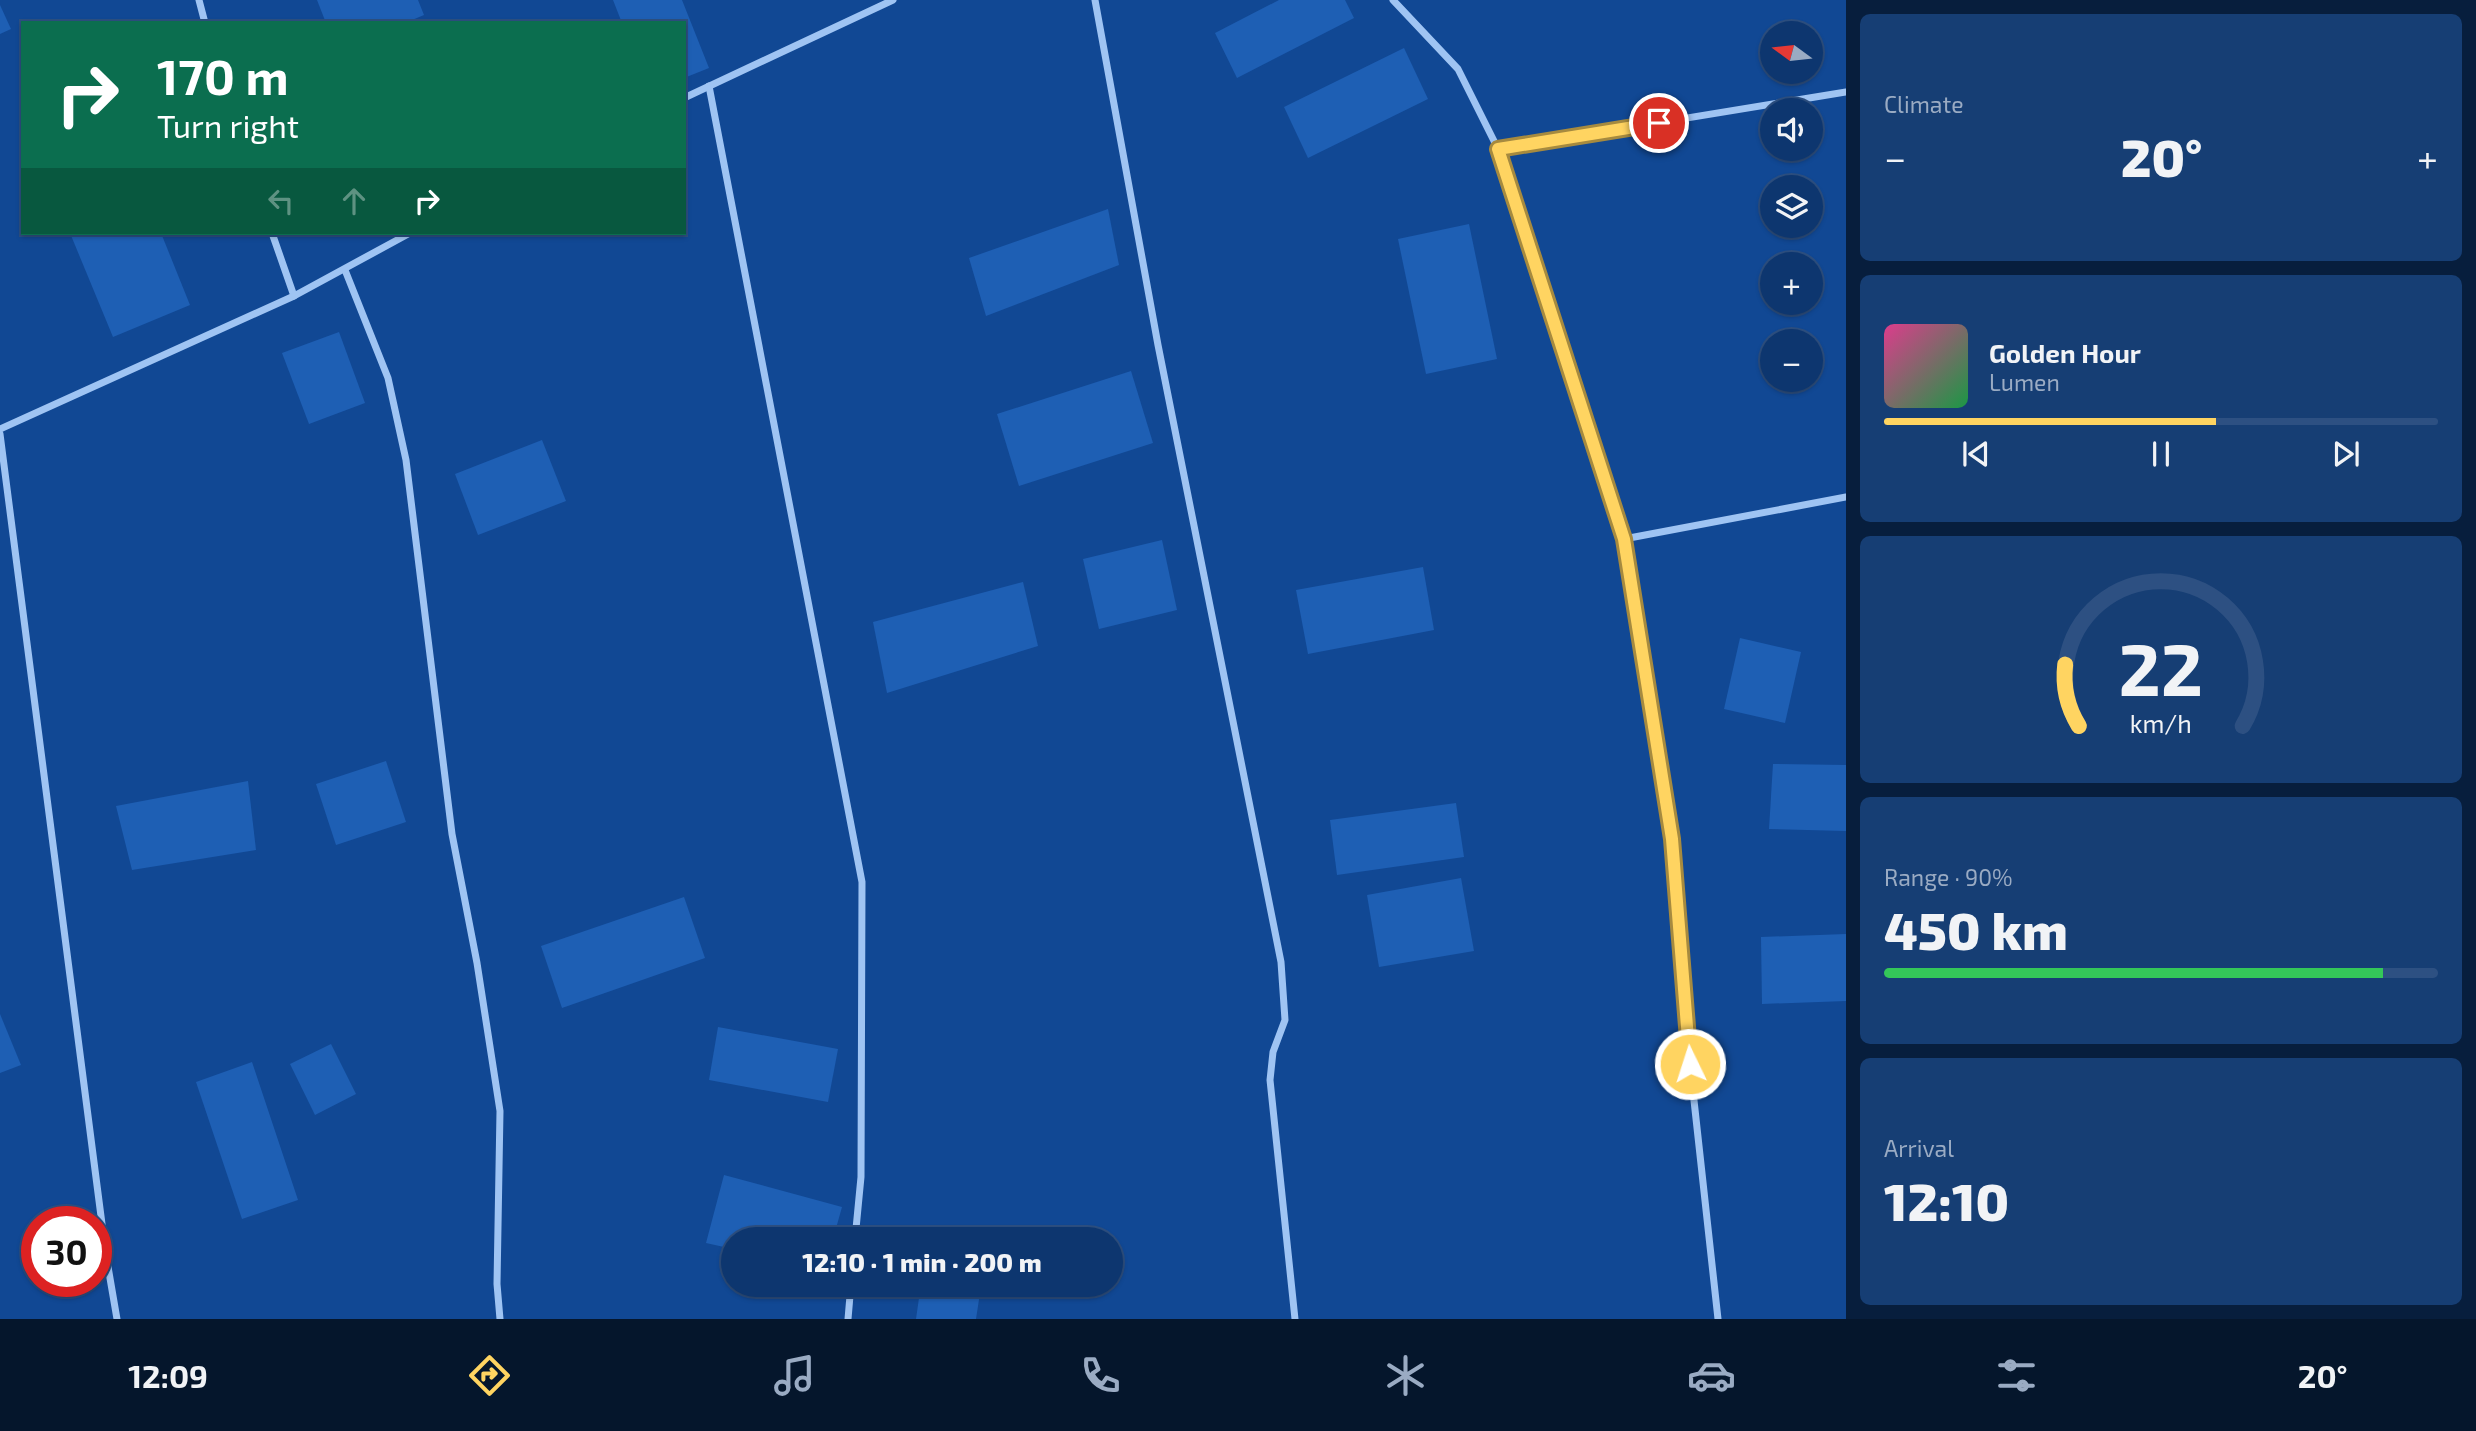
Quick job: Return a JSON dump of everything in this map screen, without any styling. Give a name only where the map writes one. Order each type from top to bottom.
[{"type":"street","points":[[199,0],[204,21]]},
{"type":"street","points":[[686,97],[892,0]]},
{"type":"street","points":[[1095,0],[1158,345],[1282,962],[1285,1020],[1273,1052],[1270,1080],[1294,1319]]},
{"type":"street","points":[[1393,0],[1458,69],[1498,149],[1624,539],[1672,839],[1690,1064],[1718,1319]]},
{"type":"street","points":[[709,86],[862,882],[861,1177],[856,1227]]},
{"type":"street","points":[[1498,149],[1846,92]]},
{"type":"street","points":[[273,235],[295,296]]},
{"type":"street","points":[[117,1319],[106,1255],[0,431],[295,296],[406,235]]},
{"type":"street","points":[[345,270],[388,378],[406,460],[452,834],[477,963],[500,1111],[497,1284],[500,1319]]},
{"type":"street","points":[[1624,539],[1846,497]]},
{"type":"street","points":[[849,1319],[850,1297]]},
{"type":"building","points":[[317,0],[418,0],[424,15],[410,21],[325,21]]},
{"type":"building","points":[[613,0],[682,0],[709,68],[686,77],[686,21],[621,21]]},
{"type":"building","points":[[1279,0],[1345,0],[1354,18],[1237,78],[1215,33]]},
{"type":"building","points":[[0,5],[11,29],[0,34]]},
{"type":"building","points":[[1404,48],[1428,99],[1308,158],[1284,107]]},
{"type":"building","points":[[1108,209],[1119,265],[986,316],[969,258]]},
{"type":"building","points":[[1469,224],[1497,359],[1426,374],[1398,239]]},
{"type":"building","points":[[71,235],[162,235],[190,305],[113,337]]},
{"type":"building","points":[[339,332],[365,403],[309,424],[282,353]]},
{"type":"building","points":[[1131,371],[1153,443],[1019,486],[997,414]]},
{"type":"building","points":[[542,440],[566,501],[478,535],[455,474]]},
{"type":"building","points":[[1162,540],[1177,610],[1099,629],[1083,559]]},
{"type":"building","points":[[1423,567],[1434,630],[1308,654],[1296,590]]},
{"type":"building","points":[[1023,582],[1038,646],[887,693],[873,622]]},
{"type":"building","points":[[1740,638],[1801,652],[1785,723],[1724,709]]},
{"type":"building","points":[[386,761],[406,822],[336,845],[316,784]]},
{"type":"building","points":[[1773,764],[1846,765],[1846,831],[1769,829]]},
{"type":"building","points":[[248,781],[256,850],[132,870],[116,806]]},
{"type":"building","points":[[1456,803],[1464,857],[1337,875],[1330,820]]},
{"type":"building","points":[[1461,878],[1474,951],[1379,967],[1367,895]]},
{"type":"building","points":[[684,897],[705,958],[562,1008],[541,946]]},
{"type":"building","points":[[1846,934],[1846,1001],[1762,1004],[1761,937]]},
{"type":"building","points":[[0,1014],[21,1065],[0,1073]]},
{"type":"building","points":[[718,1027],[838,1049],[828,1102],[709,1080]]},
{"type":"building","points":[[331,1044],[356,1094],[315,1115],[290,1064]]},
{"type":"building","points":[[252,1062],[298,1200],[242,1219],[196,1082]]},
{"type":"building","points":[[724,1175],[842,1207],[836,1227],[721,1227],[721,1246],[706,1243]]},
{"type":"building","points":[[919,1297],[979,1297],[976,1319],[916,1319]]},
{"type":"route","points":[[1659,123],[1498,149],[1624,539],[1672,839],[1690,1064]]}]
